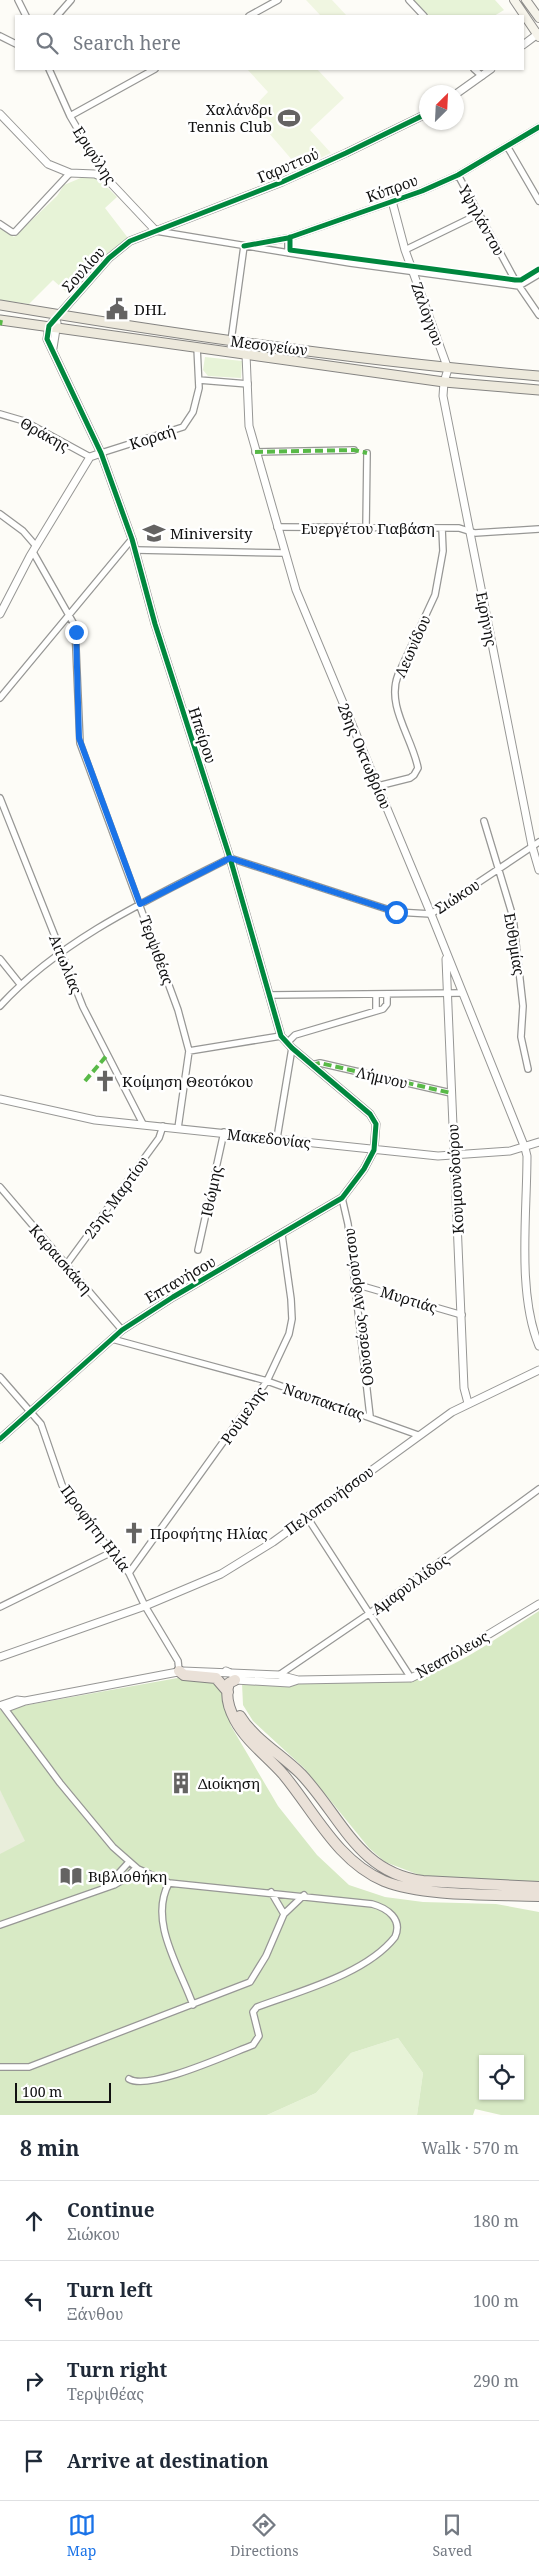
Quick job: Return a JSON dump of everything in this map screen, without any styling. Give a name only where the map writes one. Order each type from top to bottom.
[{"type":"highway","points":[[179,1671],[184,1674],[216,1678],[228,1692]]},
{"type":"highway","points":[[235,1680],[230,1683],[228,1692],[229,1705],[235,1721],[281,1773],[336,1844],[370,1874],[393,1884],[420,1890],[539,1896]]},
{"type":"highway","points":[[235,1680],[235,1702],[241,1718],[304,1777],[360,1849],[379,1867],[398,1876],[418,1881],[539,1887]]},
{"type":"main road","points":[[514,0],[538,34]]},
{"type":"main road","points":[[526,0],[539,18]]},
{"type":"main road","name":"Μεσογείων","points":[[0,305],[231,341],[448,369],[539,376]]},
{"type":"main road","name":"Μεσογείων","points":[[0,322],[53,326],[444,382],[539,390]]},
{"type":"street","points":[[18,0],[26,15]]},
{"type":"street","points":[[58,15],[71,0]]},
{"type":"street","points":[[251,15],[278,0]]},
{"type":"street","points":[[409,0],[423,15]]},
{"type":"street","points":[[524,44],[538,34]]},
{"type":"street","points":[[0,36],[15,44]]},
{"type":"street","name":"Εριφύλης","points":[[49,70],[70,116],[107,179],[156,231]]},
{"type":"street","points":[[70,116],[153,70]]},
{"type":"street","points":[[475,70],[482,76]]},
{"type":"street","points":[[464,88],[490,70]]},
{"type":"street","points":[[0,114],[43,160],[55,168],[70,173],[95,174],[107,179]]},
{"type":"street","name":"Γαρυττού","points":[[156,231],[282,182],[346,154],[419,118]]},
{"type":"street","name":"Κύπρου","points":[[244,246],[288,238],[458,175],[539,127]]},
{"type":"street","points":[[507,146],[539,201]]},
{"type":"street","points":[[0,224],[15,232],[70,173]]},
{"type":"street","name":"Υψηλάντου","points":[[458,175],[519,286],[539,315]]},
{"type":"street","name":"Ζαλόγγου","points":[[392,201],[405,250],[448,369]]},
{"type":"street","points":[[405,250],[479,214]]},
{"type":"street","points":[[156,231],[413,272],[519,286],[539,274]]},
{"type":"street","name":"Σουλίου","points":[[59,315],[116,251],[137,237],[156,231]]},
{"type":"street","points":[[288,238],[288,253]]},
{"type":"street","points":[[231,341],[244,246]]},
{"type":"street","name":"Ηπείρου","points":[[59,315],[53,326],[53,348],[101,453],[136,550],[155,624],[230,858],[281,1036],[374,1119],[374,1150]]},
{"type":"street","name":"Κοραή","points":[[101,453],[183,427],[196,404],[199,380],[197,347]]},
{"type":"street","name":"28ης Οκτωβρίου","points":[[246,354],[249,426],[296,590],[431,914],[525,1148],[527,1156],[526,1294],[529,1320],[539,1346]]},
{"type":"street","name":"Ειρήνης","points":[[448,369],[444,382],[443,396],[470,534],[536,844],[539,870]]},
{"type":"street","points":[[199,380],[248,384]]},
{"type":"street","name":"Θράκης","points":[[0,414],[24,421],[90,457]]},
{"type":"street","points":[[255,452],[354,450]]},
{"type":"street","points":[[0,614],[34,549],[90,457],[101,453]]},
{"type":"street","points":[[366,528],[367,453]]},
{"type":"street","name":"Τερψιθέας","points":[[0,514],[23,531],[69,614],[76,632],[79,738],[178,1010],[189,1051],[178,1128]]},
{"type":"street","points":[[459,528],[467,518]]},
{"type":"street","name":"Ευεργέτου Γιαβάση","points":[[278,528],[459,528],[470,534],[539,529]]},
{"type":"street","name":"Λεωνίδου","points":[[378,786],[410,778],[418,768],[397,706],[394,689],[398,675],[435,594],[444,536],[442,528]]},
{"type":"street","points":[[444,536],[448,532],[457,531],[470,534]]},
{"type":"street","points":[[0,698],[132,539]]},
{"type":"street","points":[[136,550],[284,553]]},
{"type":"street","name":"Αιτωλίας","points":[[0,798],[83,1007],[143,1124]]},
{"type":"street","name":"Ευθυμίας","points":[[484,821],[513,917],[523,1006],[521,1037],[528,1069]]},
{"type":"street","name":"Σιώκου","points":[[230,858],[396,912],[431,914],[536,844]]},
{"type":"street","points":[[0,1006],[20,984],[61,953],[140,904],[230,858]]},
{"type":"street","name":"Κουμουνδούρου","points":[[446,954],[446,994],[464,1388],[468,1403]]},
{"type":"street","points":[[0,959],[20,984]]},
{"type":"street","points":[[269,995],[462,993]]},
{"type":"street","points":[[376,994],[376,1011]]},
{"type":"street","points":[[277,1138],[290,1045],[295,1035],[383,1009],[387,1004],[387,995]]},
{"type":"street","points":[[189,1051],[281,1036]]},
{"type":"street","name":"Λήμνου","points":[[312,1065],[320,1063],[451,1093]]},
{"type":"street","name":"Μακεδονίας","points":[[0,1099],[95,1120],[224,1132],[374,1150],[454,1156],[525,1148],[539,1142]]},
{"type":"street","name":"25ης Μαρτίου","points":[[66,1265],[159,1138],[163,1126]]},
{"type":"street","name":"Ιθώμης","points":[[198,1250],[224,1132]]},
{"type":"street","name":"Επτανήσου","points":[[0,1439],[122,1330],[173,1297],[282,1235],[342,1198],[364,1169],[374,1150]]},
{"type":"street","name":"Καραισκάκη","points":[[0,1187],[122,1330]]},
{"type":"street","name":"Οδυσσέως Ανδρούτσου","points":[[342,1198],[348,1224],[356,1284],[370,1416]]},
{"type":"street","name":"Ρούμελης","points":[[129,1572],[267,1381],[289,1334],[292,1319],[282,1235]]},
{"type":"street","name":"Μυρτιάς","points":[[356,1284],[462,1315]]},
{"type":"street","name":"Ναυπακτίας","points":[[112,1339],[267,1381],[370,1416],[418,1435]]},
{"type":"street","name":"Πελοπονήσσου","points":[[0,1657],[145,1606],[222,1574],[273,1542],[418,1435],[468,1403],[539,1370]]},
{"type":"street","name":"Προφήτη Ηλία","points":[[0,1377],[41,1424],[62,1485],[74,1505],[114,1551],[129,1572],[145,1606],[178,1661],[179,1671]]},
{"type":"street","name":"Αμαρυλλίδος","points":[[279,1675],[370,1613],[539,1489]]},
{"type":"street","points":[[307,1517],[411,1678]]},
{"type":"street","points":[[0,1607],[114,1551]]},
{"type":"street","name":"Νεαπόλεως","points":[[298,1680],[411,1678],[441,1663],[539,1604]]},
{"type":"street","points":[[129,2079],[135,2083],[164,2078],[253,2044],[260,2036],[253,2012],[257,2007],[354,1968],[384,1949],[397,1933],[393,1915],[380,1906],[304,1895],[170,1883],[136,1868],[106,1838],[60,1783],[1,1704],[179,1671],[226,1671],[279,1675],[298,1680]]},
{"type":"street","points":[[226,1671],[232,1674],[235,1680],[289,1683],[298,1680]]},
{"type":"street","points":[[107,1886],[129,1862]]},
{"type":"street","points":[[0,1925],[124,1880],[136,1868]]},
{"type":"street","points":[[170,1883],[161,1906],[162,1925],[194,2005]]},
{"type":"street","points":[[271,1892],[284,1914]]},
{"type":"street","points":[[0,2067],[29,2067],[250,1982],[266,1956],[284,1914],[304,1895]]},
{"type":"green space","points":[[306,0],[332,0],[346,15],[320,15]]},
{"type":"green space","points":[[412,0],[495,0],[504,10],[496,15],[426,15]]},
{"type":"green space","name":"Χαλάνδρι Tennis Club","points":[[248,70],[318,70],[344,98],[310,130],[331,153],[299,168],[250,111],[268,92]]},
{"type":"green space","points":[[83,177],[98,178],[117,197],[105,208],[128,238],[71,296],[53,280],[29,304],[0,300],[0,228],[14,237],[57,196],[64,185]]},
{"type":"green space","points":[[205,357],[242,361],[241,378],[208,376],[203,370]]},
{"type":"green space","points":[[539,1611],[539,1883],[422,1876],[385,1862],[369,1848],[304,1768],[253,1721],[243,1705],[242,1683],[396,1682],[434,1673],[470,1655]]},
{"type":"green space","points":[[183,1677],[208,1679],[222,1689],[231,1726],[278,1806],[317,1855],[349,1885],[385,1897],[423,1902],[496,1904],[539,1912],[539,2115],[501,2115],[475,2109],[473,2115],[417,2115],[423,2073],[398,2038],[351,2053],[316,2093],[267,2115],[0,2115],[0,1710]]},
{"type":"green space","points":[[0,1790],[25,1841],[0,1854]]},
{"type":"green space","points":[[398,2038],[423,2073],[417,2115],[267,2115],[316,2093],[351,2053]]},
{"type":"marked path","points":[[0,325],[1,320]]},
{"type":"marked path","points":[[255,452],[354,450],[367,453]]},
{"type":"marked path","points":[[85,1081],[108,1054]]},
{"type":"marked path","points":[[312,1065],[320,1063],[451,1093]]},
{"type":"cycle path","points":[[0,1439],[122,1330],[173,1297],[342,1198],[364,1169],[374,1150],[376,1124],[370,1114],[292,1048],[281,1036],[230,858],[155,624],[132,539],[101,453],[47,339],[49,326],[109,258],[130,241],[282,182],[419,117]]},
{"type":"cycle path","points":[[244,246],[288,238],[422,191],[458,175],[539,127]]},
{"type":"cycle path","points":[[290,237],[290,250],[515,280],[521,280],[539,269]]},
{"type":"place","name":"Χαλάνδρι Tennis Club","points":[[289,118]]},
{"type":"place","name":"DHL","points":[[117,309]]},
{"type":"place","name":"Miniversity","points":[[154,533]]},
{"type":"place","name":"Κοίμηση Θεοτόκου","points":[[105,1081]]},
{"type":"place","name":"Προφήτης Ηλίας","points":[[134,1533]]},
{"type":"place","name":"Διοίκηση","points":[[181,1783]]},
{"type":"place","name":"Βιβλιοθήκη","points":[[71,1876]]},
{"type":"route","points":[[76,632],[80,743],[140,904],[230,858],[396,912]]}]
